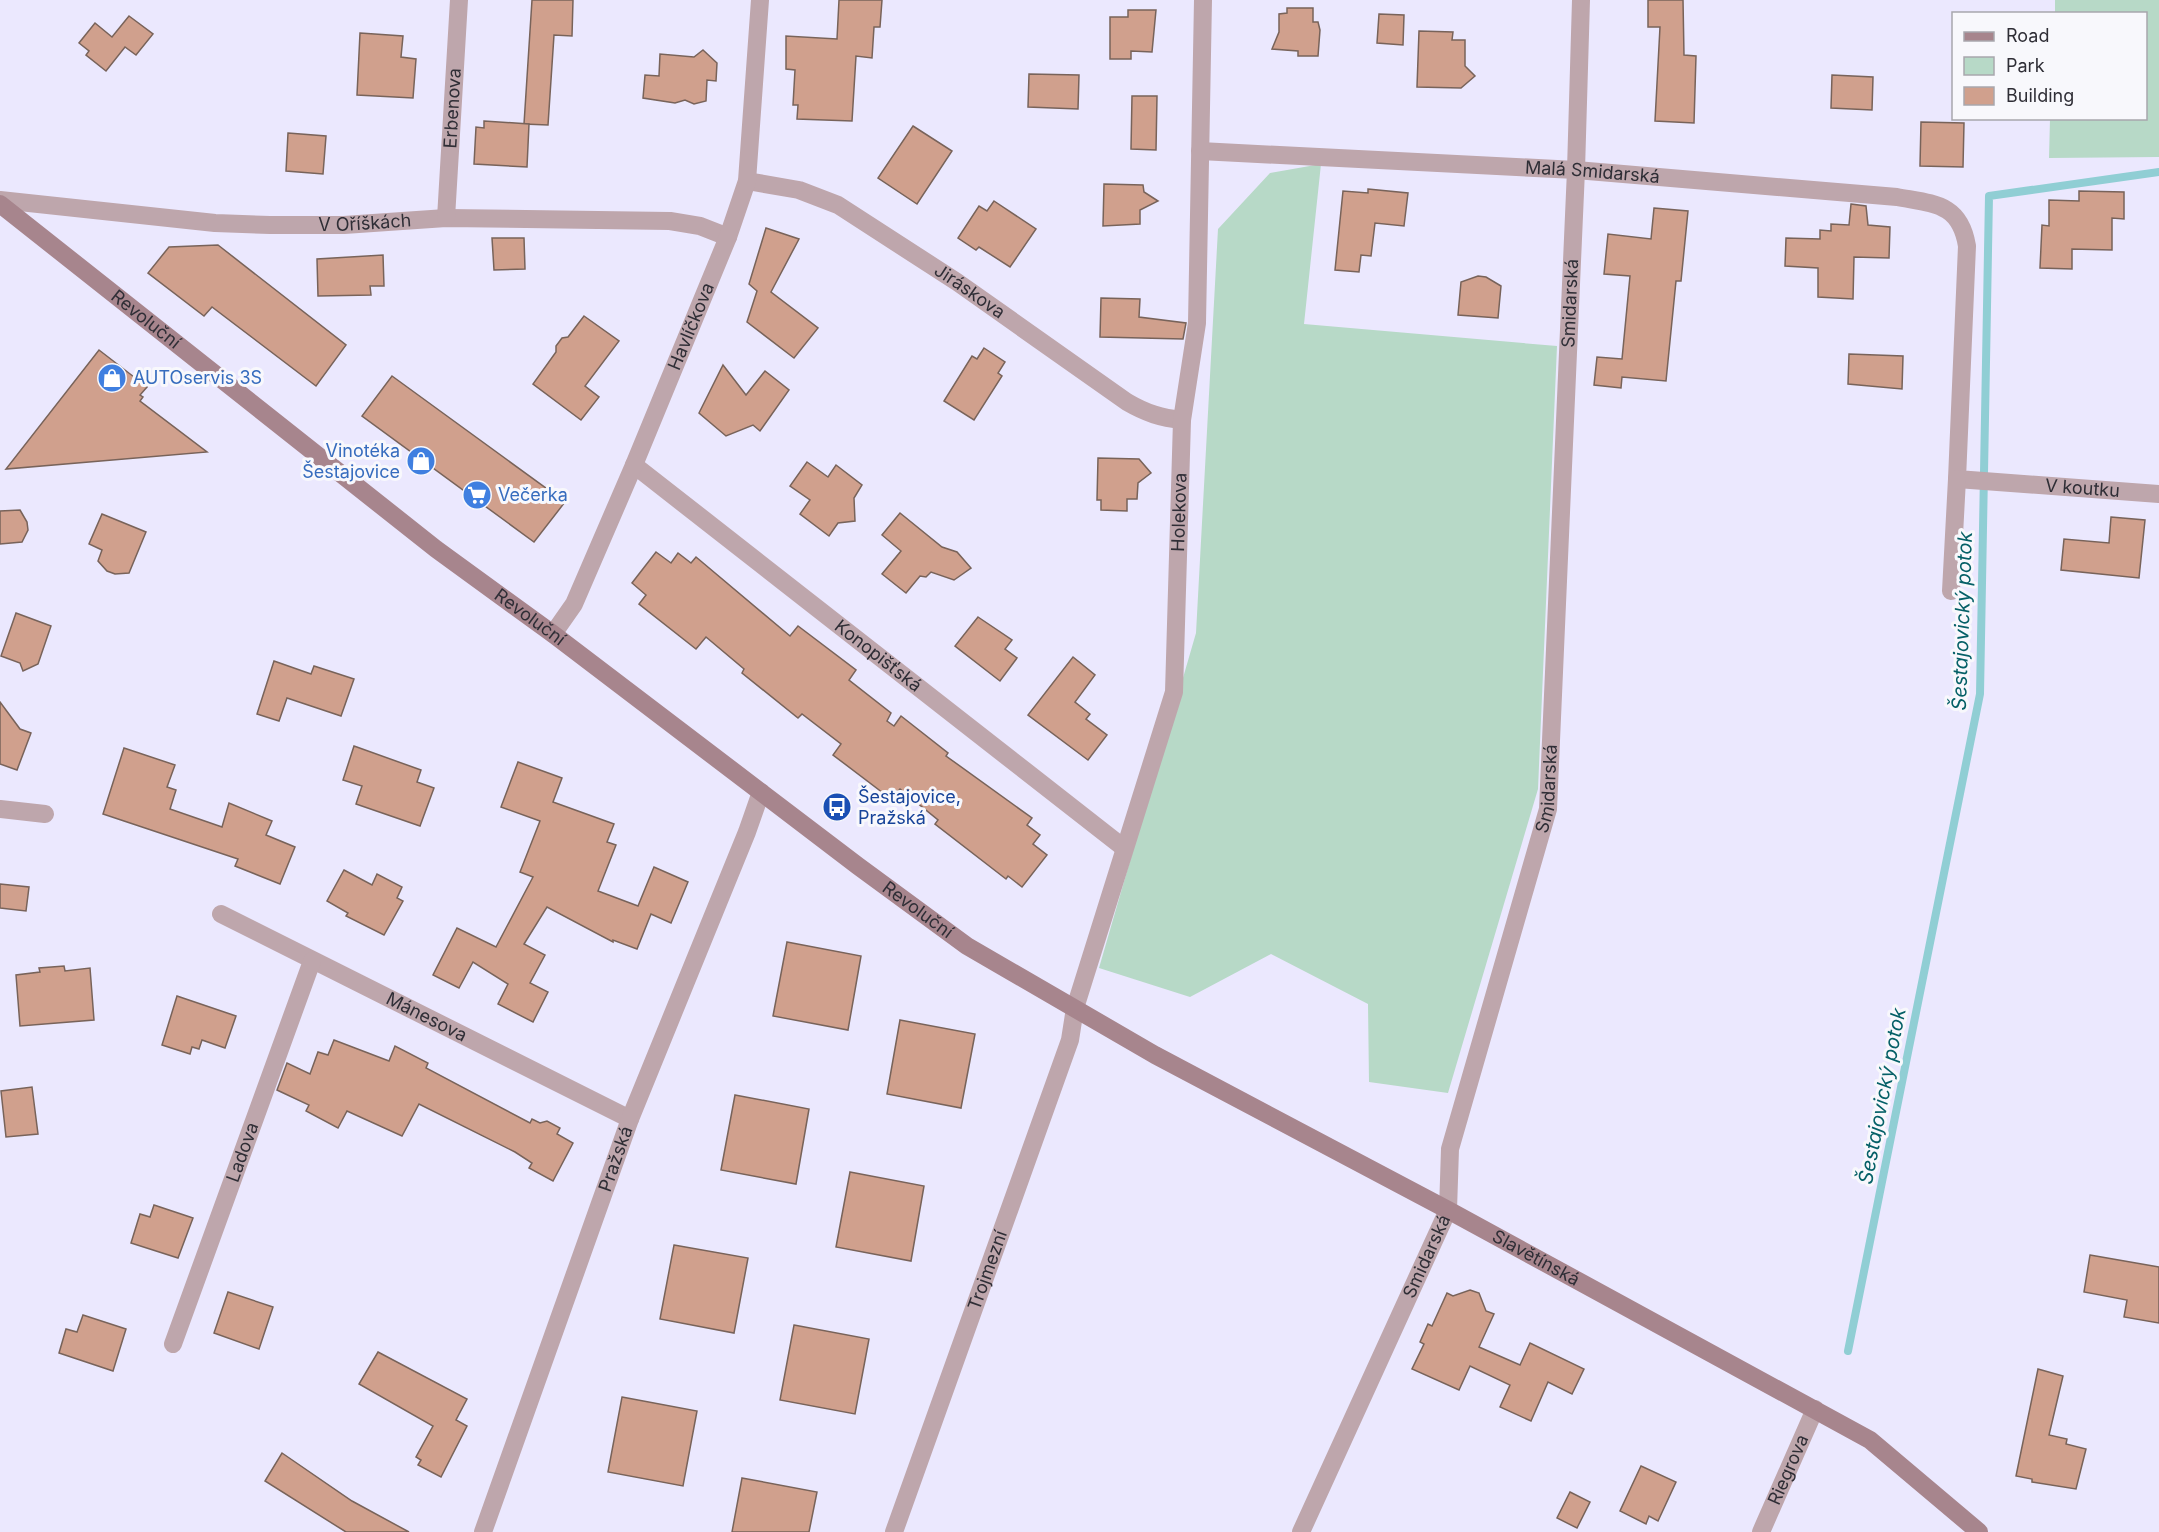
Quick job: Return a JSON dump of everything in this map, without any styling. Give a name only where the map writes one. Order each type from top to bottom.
[{"type":"street","name":"Erbenova","points":[[446,218],[459,0]]},
{"type":"street","name":"Havlíčkova","points":[[553,634],[574,604],[634,465],[729,237],[747,182],[760,0]]},
{"type":"street","name":"Holekova","points":[[1075,1008],[1174,692],[1182,420],[1197,323],[1203,0]]},
{"type":"street","name":"Smidarská","points":[[1301,1532],[1448,1210],[1449,1149],[1548,809],[1576,170],[1581,0]]},
{"type":"street","name":"Malá Smidarská","points":[[1200,151],[1576,170],[1897,197],[1946,209],[1962,224],[1966,239],[1966,480]]},
{"type":"street","name":"Jiráskova","points":[[747,182],[799,190],[838,205],[957,282],[1144,413],[1182,420]]},
{"type":"street","name":"V Oříškách","points":[[0,202],[215,223],[270,225],[344,225],[446,218],[678,222],[729,237]]},
{"type":"street","name":"Revoluční","points":[[0,202],[436,549],[553,634],[968,946],[1075,1008]]},
{"type":"street","name":"Konopišťská","points":[[634,465],[1124,848]]},
{"type":"street","name":"V koutku","points":[[1966,480],[2005,485],[2159,494]]},
{"type":"street","points":[[1951,591],[1966,480]]},
{"type":"street","name":"Pražská","points":[[483,1532],[630,1119],[761,792]]},
{"type":"street","points":[[0,809],[45,813]]},
{"type":"street","name":"Mánesova","points":[[221,914],[630,1119]]},
{"type":"street","name":"Ladova","points":[[173,1344],[312,961]]},
{"type":"street","name":"Slavětínská","points":[[1075,1008],[1155,1055],[1448,1210],[1870,1440],[1979,1532]]},
{"type":"street","name":"Trojmezní","points":[[894,1532],[1071,1040],[1075,1008]]},
{"type":"street","name":"Riegrova","points":[[1761,1532],[1815,1409]]},
{"type":"green space","points":[[2055,0],[2159,0],[2159,157],[2049,158],[2050,120],[2147,120],[2147,12],[2055,12]]},
{"type":"green space","points":[[1321,164],[1304,324],[1557,346],[1538,789],[1448,1093],[1369,1082],[1368,1004],[1271,954],[1190,997],[1099,968],[1196,633],[1218,229],[1270,173]]},
{"type":"building","points":[[532,0],[573,0],[572,36],[554,35],[548,125],[524,124]]},
{"type":"building","points":[[839,0],[882,0],[880,27],[874,27],[872,58],[856,56],[852,121],[797,119],[798,105],[793,105],[795,70],[786,69],[786,36],[837,39]]},
{"type":"building","points":[[1648,0],[1683,0],[1684,55],[1696,56],[1694,123],[1655,121],[1660,27],[1648,27]]},
{"type":"building","points":[[1287,8],[1313,8],[1313,22],[1318,22],[1320,30],[1318,56],[1298,56],[1298,51],[1272,49],[1279,32],[1279,14],[1287,13]]},
{"type":"building","points":[[1128,10],[1156,10],[1152,52],[1131,51],[1131,59],[1110,59],[1110,17],[1128,17]]},
{"type":"building","points":[[1379,14],[1404,15],[1403,45],[1377,43]]},
{"type":"building","points":[[129,16],[153,34],[136,55],[125,47],[106,71],[86,55],[89,51],[79,43],[95,23],[112,37]]},
{"type":"building","points":[[1419,31],[1453,32],[1452,40],[1465,40],[1465,66],[1475,76],[1461,88],[1417,87]]},
{"type":"building","points":[[360,33],[403,36],[401,57],[416,59],[413,98],[357,95]]},
{"type":"building","points":[[703,50],[717,63],[716,81],[707,80],[706,101],[694,104],[685,100],[675,103],[643,98],[645,75],[659,76],[660,54],[694,57]]},
{"type":"building","points":[[1029,74],[1079,75],[1078,109],[1028,107]]},
{"type":"building","points":[[1832,75],[1873,77],[1872,110],[1831,108]]},
{"type":"building","points":[[1132,96],[1157,96],[1156,150],[1131,149]]},
{"type":"building","points":[[484,121],[529,124],[527,167],[474,164],[476,127],[484,128]]},
{"type":"building","points":[[1921,122],[1964,123],[1963,167],[1920,166]]},
{"type":"building","points":[[913,126],[952,151],[917,204],[878,178]]},
{"type":"building","points":[[288,133],[326,136],[323,174],[286,171]]},
{"type":"building","points":[[1104,184],[1143,185],[1144,192],[1158,201],[1140,210],[1140,224],[1103,226]]},
{"type":"building","points":[[1368,189],[1408,193],[1404,226],[1375,223],[1371,256],[1361,255],[1359,272],[1335,270],[1343,191],[1368,193]]},
{"type":"building","points":[[2079,191],[2124,192],[2124,219],[2112,218],[2112,250],[2072,249],[2072,269],[2040,268],[2042,225],[2049,226],[2049,200],[2079,201]]},
{"type":"building","points":[[994,201],[1036,229],[1010,267],[979,247],[976,250],[958,238],[979,206],[987,211]]},
{"type":"building","points":[[1851,204],[1866,206],[1868,225],[1890,227],[1889,258],[1854,257],[1853,299],[1818,297],[1818,268],[1785,266],[1786,238],[1820,239],[1820,230],[1831,231],[1831,224],[1849,225]]},
{"type":"building","points":[[1654,208],[1688,211],[1681,281],[1676,281],[1666,381],[1622,377],[1621,388],[1594,385],[1597,357],[1622,359],[1630,276],[1604,274],[1608,234],[1651,239]]},
{"type":"building","points":[[766,228],[799,239],[771,292],[818,328],[794,358],[747,322],[757,291],[749,284]]},
{"type":"building","points":[[492,238],[524,238],[525,269],[494,270]]},
{"type":"building","points":[[218,245],[346,345],[316,386],[212,307],[204,316],[148,273],[169,247]]},
{"type":"building","points":[[383,255],[384,286],[370,286],[371,295],[318,296],[317,259]]},
{"type":"building","points":[[1478,276],[1486,277],[1501,286],[1498,318],[1458,315],[1461,282]]},
{"type":"building","points":[[1101,298],[1140,299],[1139,317],[1186,323],[1183,339],[1100,337]]},
{"type":"building","points":[[584,316],[619,341],[585,386],[599,397],[581,420],[533,384],[556,352],[556,346],[562,338],[568,337]]},
{"type":"building","points":[[984,348],[1005,362],[998,373],[1002,376],[974,420],[944,401],[972,356],[977,359]]},
{"type":"building","points":[[99,350],[147,387],[140,395],[143,397],[140,401],[207,452],[6,469]]},
{"type":"building","points":[[1849,354],[1903,356],[1902,389],[1848,384]]},
{"type":"building","points":[[723,365],[746,395],[765,371],[789,390],[760,431],[753,425],[726,436],[699,413]]},
{"type":"building","points":[[392,376],[565,502],[534,542],[362,416]]},
{"type":"building","points":[[1098,458],[1139,459],[1151,473],[1138,483],[1137,499],[1127,499],[1127,511],[1101,510],[1101,500],[1097,500]]},
{"type":"building","points":[[807,462],[828,477],[836,465],[862,485],[854,498],[855,521],[838,523],[829,536],[800,514],[810,500],[790,486]]},
{"type":"building","points":[[20,510],[27,522],[28,530],[22,542],[0,544],[0,511]]},
{"type":"building","points":[[900,513],[942,547],[957,552],[971,568],[954,580],[931,572],[926,577],[920,576],[906,593],[882,574],[901,551],[882,535]]},
{"type":"building","points":[[102,514],[146,532],[129,573],[115,574],[107,571],[98,561],[102,550],[89,544]]},
{"type":"building","points":[[2111,517],[2145,520],[2139,578],[2061,570],[2064,539],[2109,543]]},
{"type":"building","points":[[656,552],[671,563],[678,553],[691,563],[696,557],[790,636],[798,626],[856,670],[849,680],[891,713],[887,721],[894,726],[901,716],[948,753],[946,756],[1032,818],[1027,825],[1040,835],[1033,844],[1047,855],[1022,887],[1008,876],[1006,879],[935,824],[938,820],[900,789],[891,799],[833,755],[841,744],[802,714],[798,718],[742,673],[744,669],[706,637],[696,649],[639,604],[646,595],[632,583]]},
{"type":"building","points":[[16,613],[51,626],[38,664],[23,671],[20,663],[1,656]]},
{"type":"building","points":[[978,617],[1012,640],[1005,649],[1017,658],[1000,681],[955,646]]},
{"type":"building","points":[[1073,657],[1095,675],[1075,702],[1090,714],[1086,719],[1107,735],[1088,760],[1028,715]]},
{"type":"building","points":[[274,661],[311,674],[314,666],[354,679],[341,716],[287,698],[279,721],[257,714]]},
{"type":"building","points":[[0,702],[20,729],[31,733],[17,770],[0,764]]},
{"type":"building","points":[[354,746],[421,770],[417,782],[434,788],[420,826],[356,804],[362,786],[343,780]]},
{"type":"building","points":[[124,748],[175,765],[167,787],[176,790],[170,809],[222,827],[229,803],[272,821],[266,835],[295,847],[280,884],[235,866],[238,859],[103,814]]},
{"type":"building","points":[[518,762],[562,778],[553,802],[614,824],[607,842],[616,845],[598,891],[638,906],[654,867],[688,882],[671,923],[651,914],[637,949],[613,940],[613,942],[547,907],[524,944],[545,955],[530,983],[548,992],[533,1022],[498,1004],[508,984],[473,962],[459,988],[433,975],[457,928],[496,947],[533,877],[520,872],[540,821],[501,807]]},
{"type":"building","points":[[344,870],[372,885],[377,874],[402,887],[397,898],[403,901],[384,935],[346,916],[348,913],[327,901]]},
{"type":"building","points":[[0,884],[29,887],[26,911],[0,908]]},
{"type":"building","points":[[787,942],[861,956],[848,1030],[773,1016]]},
{"type":"building","points":[[64,966],[65,971],[90,968],[94,1020],[20,1026],[16,975],[40,972],[39,968]]},
{"type":"building","points":[[177,996],[236,1016],[225,1048],[202,1040],[199,1049],[192,1047],[190,1054],[162,1045]]},
{"type":"building","points":[[900,1020],[975,1034],[961,1108],[887,1094]]},
{"type":"building","points":[[334,1040],[389,1061],[395,1046],[428,1063],[426,1068],[530,1123],[532,1119],[540,1123],[547,1121],[560,1128],[557,1134],[573,1143],[553,1181],[529,1168],[532,1163],[515,1152],[419,1104],[402,1136],[347,1111],[338,1128],[306,1111],[309,1105],[277,1090],[287,1063],[310,1074],[318,1052],[328,1055]]},
{"type":"building","points":[[32,1087],[38,1134],[6,1137],[1,1091]]},
{"type":"building","points":[[735,1095],[809,1109],[796,1184],[721,1170]]},
{"type":"building","points":[[850,1172],[924,1186],[911,1261],[836,1247]]},
{"type":"building","points":[[154,1205],[193,1218],[178,1258],[131,1243],[140,1214],[150,1217]]},
{"type":"building","points":[[674,1245],[748,1258],[734,1333],[660,1319]]},
{"type":"building","points":[[2090,1255],[2159,1267],[2159,1323],[2124,1317],[2127,1300],[2084,1292]]},
{"type":"building","points":[[1470,1290],[1479,1293],[1486,1311],[1494,1314],[1479,1347],[1520,1365],[1530,1343],[1584,1369],[1572,1394],[1548,1382],[1531,1421],[1500,1407],[1510,1385],[1470,1366],[1459,1390],[1412,1369],[1424,1344],[1420,1342],[1428,1324],[1432,1326],[1447,1293],[1453,1296]]},
{"type":"building","points":[[228,1292],[273,1307],[259,1349],[214,1333]]},
{"type":"building","points":[[83,1315],[126,1329],[113,1371],[59,1353],[66,1329],[77,1332]]},
{"type":"building","points":[[794,1325],[869,1339],[855,1414],[780,1400]]},
{"type":"building","points":[[378,1352],[467,1399],[456,1420],[467,1426],[441,1477],[418,1465],[421,1460],[416,1457],[433,1426],[359,1384]]},
{"type":"building","points":[[2038,1369],[2063,1376],[2049,1435],[2067,1439],[2066,1444],[2086,1449],[2076,1489],[2032,1482],[2032,1479],[2016,1476]]},
{"type":"building","points":[[622,1397],[697,1411],[683,1486],[608,1472]]},
{"type":"building","points":[[282,1453],[352,1501],[409,1532],[346,1532],[265,1481]]},
{"type":"building","points":[[1641,1466],[1676,1482],[1658,1521],[1649,1516],[1646,1524],[1620,1511]]},
{"type":"building","points":[[742,1478],[817,1492],[809,1532],[732,1532]]},
{"type":"building","points":[[1570,1492],[1590,1502],[1577,1528],[1557,1518]]},
{"type":"waterway","name":"Šestajovický potok","points":[[1848,1351],[1980,694],[1989,196],[2159,172]]},
{"type":"place","name":"AUTOservis 3S","points":[[112,378]]},
{"type":"place","name":"Vinotéka Šestajovice","points":[[421,461]]},
{"type":"place","name":"Večerka","points":[[477,495]]},
{"type":"place","name":"Šestajovice, Pražská","points":[[837,807]]}]
